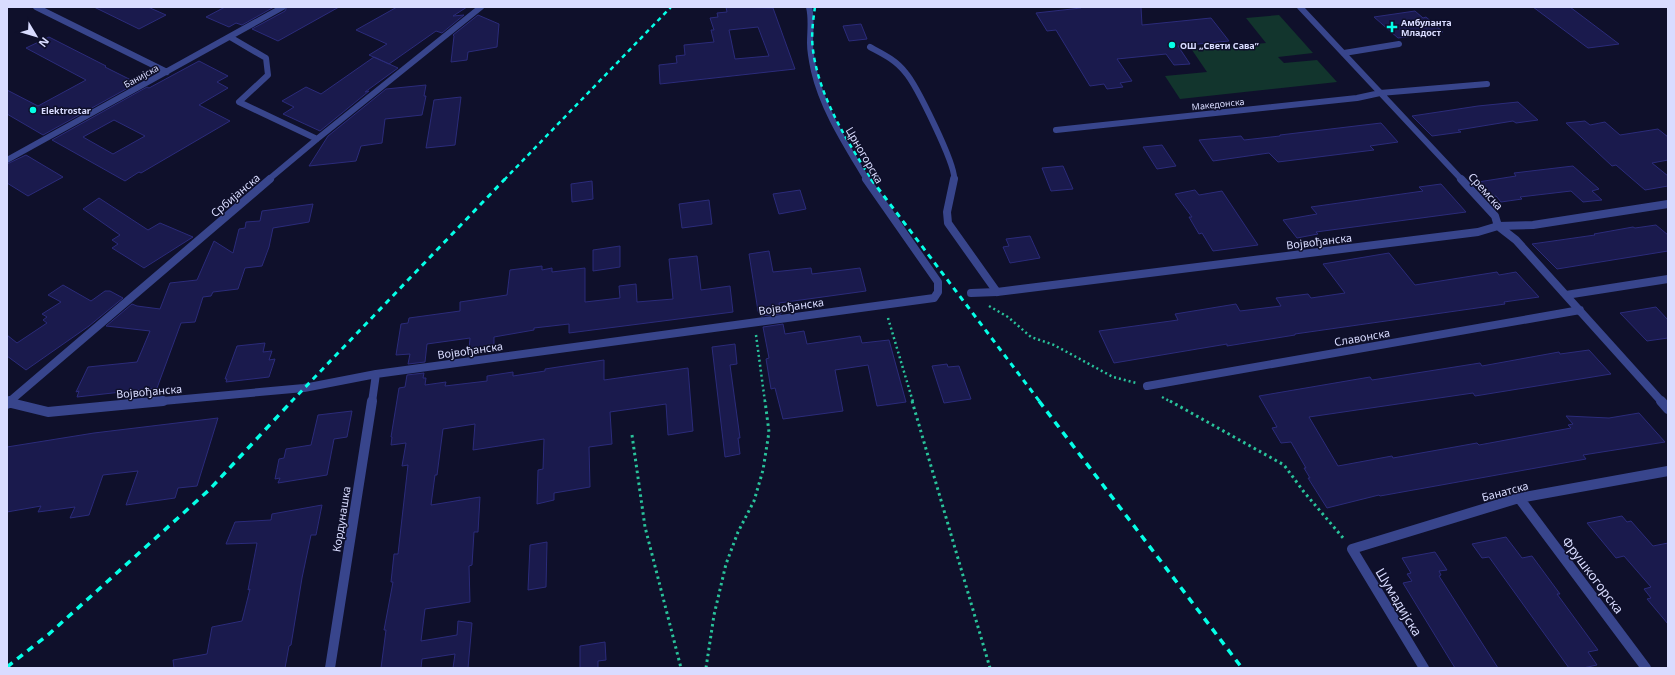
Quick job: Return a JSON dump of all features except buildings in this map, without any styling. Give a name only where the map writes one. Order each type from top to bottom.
[{"type":"street","points":[[36,7],[167,72]]},
{"type":"street","name":"Банијска","points":[[7,160],[283,7]]},
{"type":"street","name":"Србијанска","points":[[7,403],[317,139],[481,7]]},
{"type":"street","name":"Црногорска","points":[[809,7],[810,45],[814,71],[825,102],[850,154],[868,184],[938,282],[939,291],[936,297]]},
{"type":"street","name":"Сремска","points":[[1300,7],[1496,216],[1498,226],[1516,240],[1668,409]]},
{"type":"street","points":[[230,37],[266,58],[268,75],[239,102],[317,139]]},
{"type":"street","points":[[1344,53],[1398,44]]},
{"type":"street","points":[[870,47],[897,62],[912,80],[946,151],[955,177],[947,212],[948,223],[997,292]]},
{"type":"street","name":"Македонска","points":[[1056,130],[1357,98],[1380,93],[1487,84]]},
{"type":"street","name":"Војвођанска","points":[[972,293],[997,292],[1478,232],[1498,226],[1533,225],[1668,204]]},
{"type":"street","points":[[1566,295],[1668,279]]},
{"type":"street","name":"Војвођанска","points":[[7,403],[48,412],[304,388],[376,374],[884,304],[931,299],[936,297]]},
{"type":"street","name":"Славонска","points":[[1147,386],[1580,310]]},
{"type":"street","name":"Кордунашка","points":[[330,668],[376,374]]},
{"type":"street","name":"Банатска","points":[[1352,549],[1519,498],[1668,471]]},
{"type":"street","name":"Фрушкогорска","points":[[1519,498],[1646,668]]},
{"type":"street","name":"Шумадијска","points":[[1352,549],[1424,668]]},
{"type":"path","points":[[972,293],[985,304],[1008,317],[1031,337],[1054,345],[1113,377],[1147,386],[1150,390],[1284,465],[1304,492],[1352,549]]},
{"type":"path","points":[[884,304],[990,668]]},
{"type":"path","points":[[706,668],[714,615],[726,564],[738,532],[754,501],[763,470],[769,432],[754,322]]},
{"type":"path","points":[[632,435],[645,527],[681,668]]},
{"type":"green space","points":[[1279,15],[1313,53],[1278,57],[1284,63],[1317,60],[1337,82],[1180,99],[1165,76],[1207,72],[1192,50],[1266,43],[1246,18]]},
{"type":"railway","points":[[504,180],[671,7]]},
{"type":"railway","points":[[815,7],[812,28],[812,44],[821,85],[835,118],[872,180]]},
{"type":"railway","points":[[291,402],[505,179]]},
{"type":"railway","points":[[871,179],[1040,402]]},
{"type":"railway","points":[[7,667],[49,634],[209,490],[292,401]]},
{"type":"railway","points":[[1039,401],[1242,668]]},
{"type":"place","name":"Амбуланта Младост","points":[[1392,27]]},
{"type":"place","name":"ОШ „Свети Сава”","points":[[1172,45]]},
{"type":"place","name":"Elektrostar","points":[[33,110]]}]
